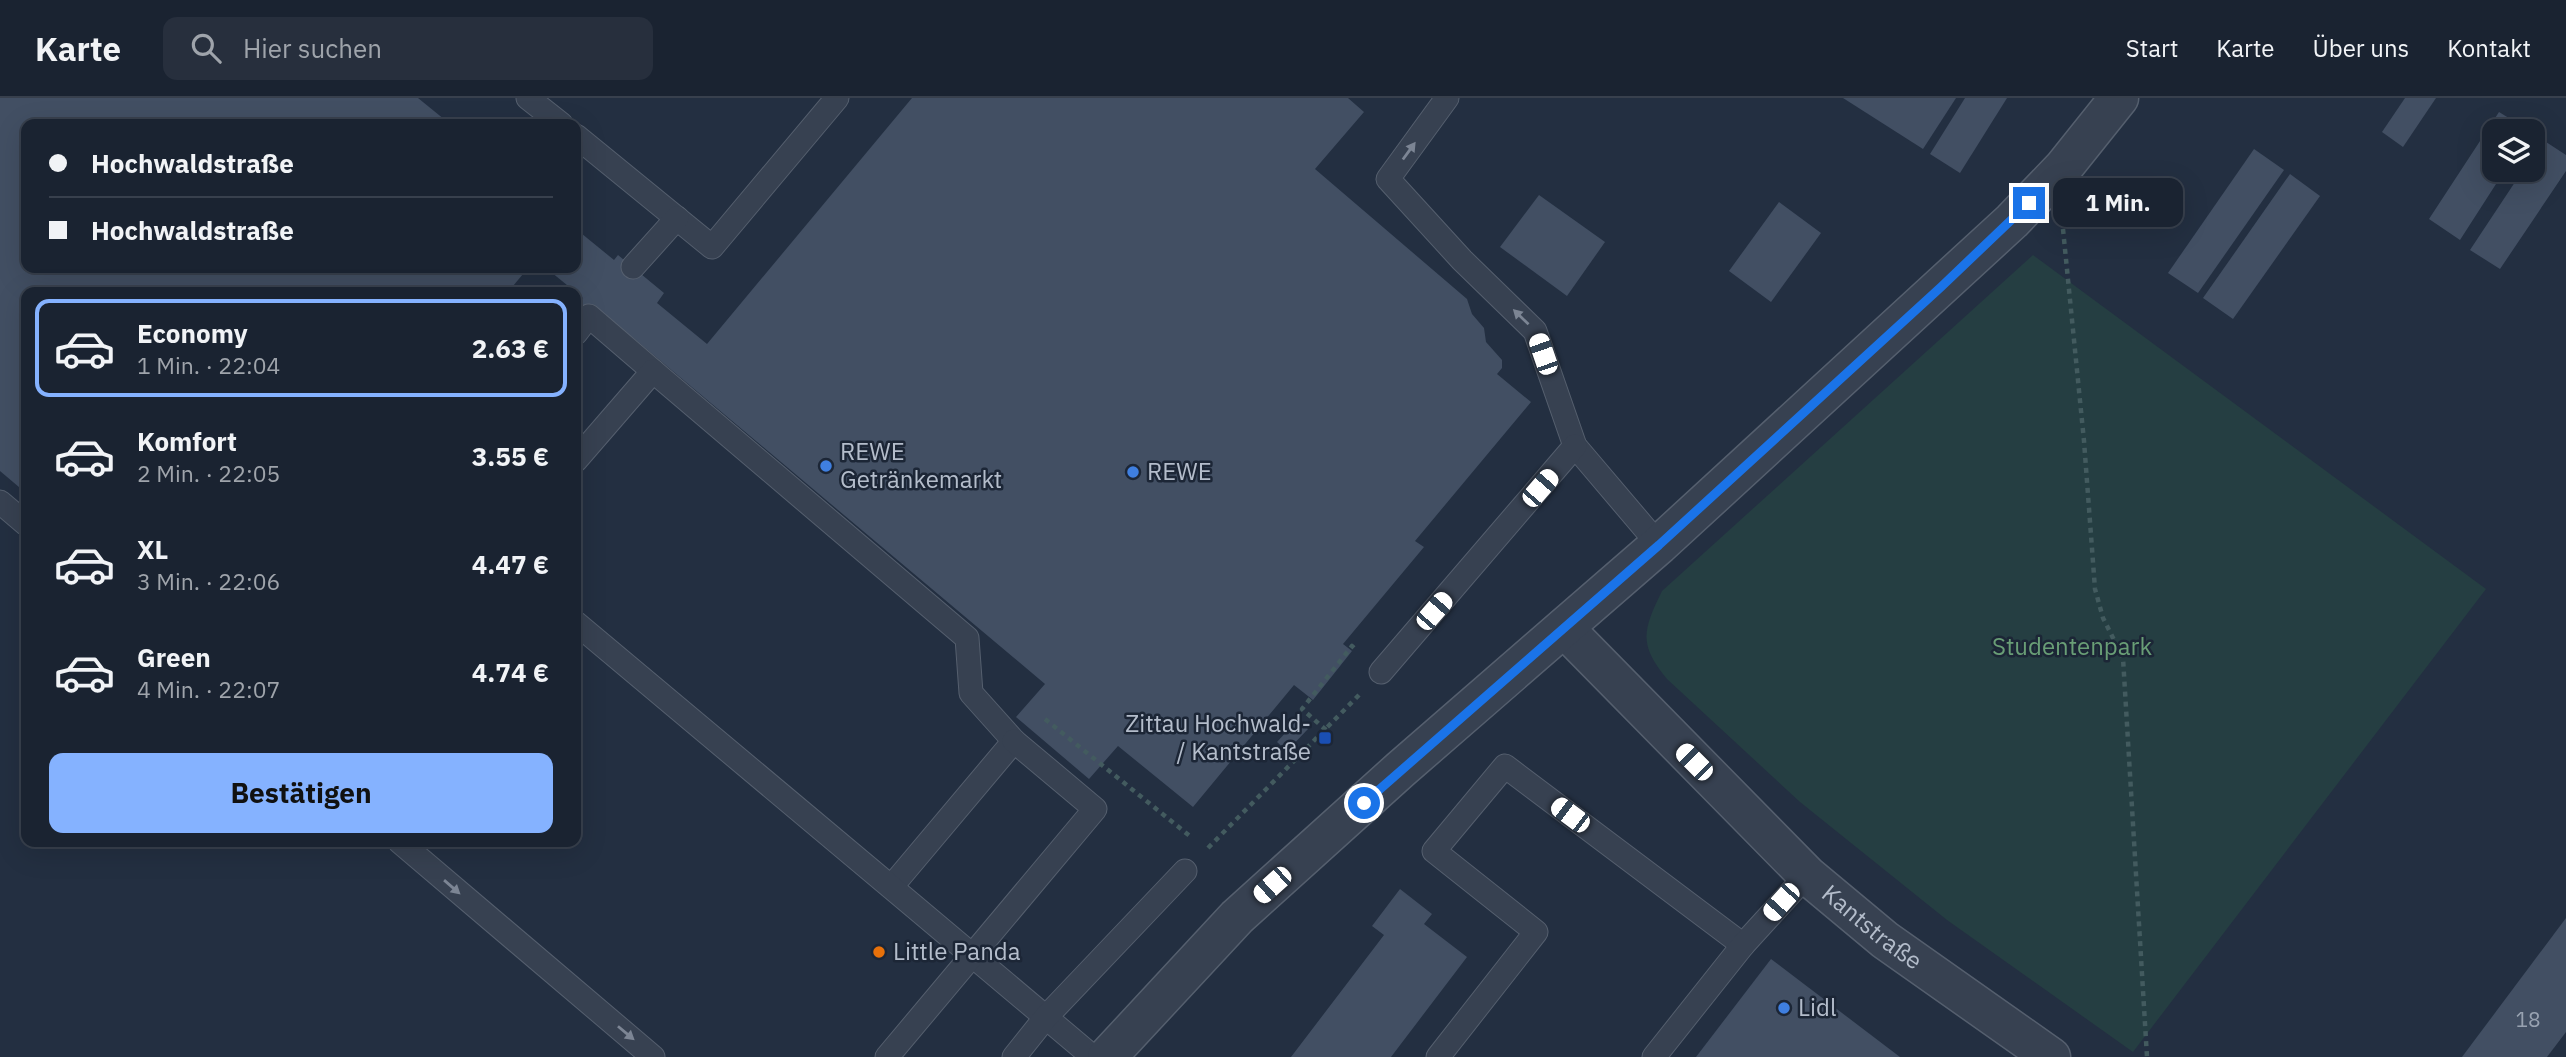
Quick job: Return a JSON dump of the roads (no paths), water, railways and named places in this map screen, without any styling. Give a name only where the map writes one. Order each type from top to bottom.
[{"type":"street","points":[[1107,1057],[1237,917],[1401,769],[1659,545],[2012,221],[2063,168],[2119,98]]},
{"type":"street","name":"Kantstraße","points":[[1563,628],[1807,876],[1885,940],[2051,1057]]},
{"type":"lane","points":[[528,98],[555,119]]},
{"type":"lane","points":[[581,140],[712,247],[836,98]]},
{"type":"lane","points":[[1447,98],[1388,179],[1462,260],[1535,331],[1575,446],[1659,545]]},
{"type":"lane","points":[[633,267],[677,218]]},
{"type":"lane","points":[[581,326],[589,316],[967,638],[971,693],[1014,741],[1095,809],[887,1057]]},
{"type":"lane","points":[[581,454],[653,371]]},
{"type":"lane","points":[[1381,672],[1575,446]]},
{"type":"lane","points":[[0,502],[21,520]]},
{"type":"lane","points":[[581,627],[1093,1057]]},
{"type":"lane","points":[[892,886],[1014,741]]},
{"type":"lane","points":[[1438,1057],[1536,932],[1434,851],[1505,766],[1743,945]]},
{"type":"lane","points":[[406,847],[653,1057]]},
{"type":"lane","points":[[1014,1057],[1046,1017],[1185,871]]},
{"type":"lane","points":[[1654,1057],[1743,945],[1807,876]]},
{"type":"place","name":"REWE Getränkemarkt","points":[[826,466]]},
{"type":"place","name":"REWE","points":[[1133,472]]},
{"type":"place","name":"Zittau Hochwald- / Kantstraße","points":[[1325,738]]},
{"type":"place","name":"Little Panda","points":[[879,952]]},
{"type":"place","name":"Lidl","points":[[1784,1008]]},
{"type":"park label","name":"Studentenpark","points":[[2072,647]]}]
